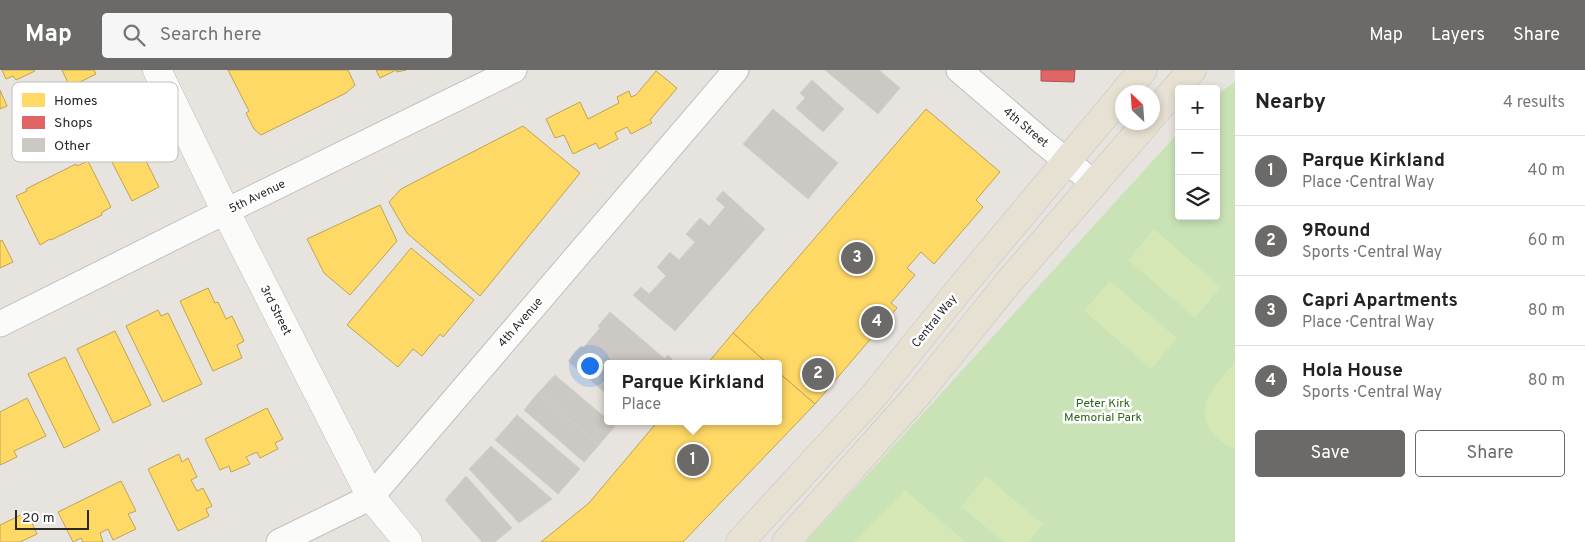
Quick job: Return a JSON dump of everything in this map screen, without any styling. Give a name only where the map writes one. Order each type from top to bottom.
[{"type":"main road","name":"Central Way","points":[[1130,85],[1143,70]]},
{"type":"main road","points":[[1160,107],[1192,70]]},
{"type":"main road","name":"Central Way","points":[[740,542],[872,398],[963,285],[1115,104]]},
{"type":"main road","points":[[786,542],[919,393],[1007,284],[1140,130]]},
{"type":"street","name":"3rd Street","points":[[157,70],[163,82]]},
{"type":"street","name":"5th Avenue","points":[[0,324],[514,70]]},
{"type":"street","name":"4th Avenue","points":[[279,542],[370,497],[736,70]]},
{"type":"street","name":"4th Street","points":[[958,70],[1066,162],[1094,183]]},
{"type":"street","name":"3rd Street","points":[[178,113],[370,497],[408,542]]},
{"type":"green space","name":"Peter Kirk Memorial Park","points":[[1235,82],[1235,542],[806,542],[1175,136],[1175,220],[1220,220],[1220,92]]},
{"type":"green space","points":[[1154,229],[1221,287],[1195,318],[1128,260]]},
{"type":"green space","points":[[1110,281],[1177,338],[1151,369],[1084,311]]},
{"type":"green space","points":[[1235,362],[1235,449],[1219,440],[1213,434],[1206,419],[1205,411],[1210,393]]},
{"type":"green space","points":[[986,476],[1043,524],[1029,542],[1004,542],[961,507]]},
{"type":"green space","points":[[905,490],[966,542],[854,542]]},
{"type":"building: Homes","points":[[2,70],[35,71],[16,80],[13,76],[6,79]]},
{"type":"building: Homes","points":[[62,70],[94,70],[96,74],[80,82],[68,82]]},
{"type":"building: Homes","points":[[228,70],[348,70],[355,85],[346,93],[261,135],[254,129],[246,113],[249,111]]},
{"type":"building: Homes","points":[[376,70],[396,70],[380,78]]},
{"type":"building: Homes","points":[[656,71],[677,88],[650,120],[652,123],[631,134],[627,127],[615,133],[618,139],[599,149],[596,143],[573,154],[564,135],[555,138],[546,119],[580,102],[588,119],[619,103],[617,97],[629,91],[631,97],[636,95]]},
{"type":"building: Homes","points":[[0,90],[7,106],[0,109]]},
{"type":"building: Homes","points":[[926,109],[1000,172],[976,200],[983,207],[934,264],[921,252],[907,268],[915,275],[891,303],[897,308],[815,404],[782,375],[782,360],[763,360],[733,333]]},
{"type":"building: Homes","points":[[523,126],[580,173],[480,296],[407,233],[389,202],[401,189]]},
{"type":"building: Homes","points":[[88,162],[111,207],[101,213],[102,215],[40,245],[16,196],[76,164],[77,166]]},
{"type":"building: Homes","points":[[112,162],[146,162],[159,187],[132,201]]},
{"type":"building: Homes","points":[[380,205],[397,241],[350,295],[324,273],[307,239]]},
{"type":"building: Homes","points":[[2,240],[13,262],[0,268],[0,241]]},
{"type":"building: Homes","points":[[411,248],[474,300],[443,337],[440,334],[422,356],[413,349],[398,367],[347,325]]},
{"type":"building: Homes","points":[[208,288],[215,303],[218,302],[226,319],[232,316],[244,341],[237,345],[242,358],[213,371],[180,301]]},
{"type":"building: Homes","points":[[158,310],[161,316],[168,313],[202,384],[163,402],[126,326]]},
{"type":"building: Homes","points":[[115,331],[151,405],[113,423],[77,349]]},
{"type":"building: Homes","points":[[733,333],[763,360],[710,360]]},
{"type":"building: Homes","points":[[65,357],[100,430],[64,448],[28,374]]},
{"type":"building: Homes","points":[[782,375],[815,404],[683,542],[541,542],[589,503],[655,425],[782,425]]},
{"type":"building: Homes","points":[[27,398],[46,436],[14,451],[17,457],[0,465],[0,412]]},
{"type":"building: Homes","points":[[267,408],[283,439],[275,443],[278,449],[260,458],[257,452],[246,457],[250,464],[231,472],[229,466],[220,470],[205,439]]},
{"type":"building: Homes","points":[[179,454],[182,462],[188,458],[197,477],[191,480],[197,491],[203,488],[212,506],[206,509],[209,516],[178,531],[148,469]]},
{"type":"building: Homes","points":[[121,481],[136,511],[128,514],[136,529],[113,540],[108,529],[100,533],[103,542],[83,542],[81,538],[73,542],[58,512]]},
{"type":"building: Homes","points":[[27,512],[37,534],[20,542],[0,542],[0,525]]},
{"type":"building: Shops","points":[[1041,70],[1075,70],[1074,82],[1041,81]]},
{"type":"building: Other","points":[[825,70],[879,70],[900,88],[878,114]]},
{"type":"building: Other","points":[[812,80],[844,109],[823,132],[796,108],[805,98],[800,93]]},
{"type":"building: Other","points":[[773,109],[838,163],[808,199],[743,144]]},
{"type":"building: Other","points":[[723,191],[765,229],[675,331],[633,295],[641,287],[649,294],[666,276],[657,267],[670,252],[679,260],[695,242],[686,234],[700,218],[709,226],[725,207],[716,199]]},
{"type":"building: Other","points":[[610,312],[665,359],[668,355],[672,359],[604,360],[604,392],[568,361],[581,346],[583,348],[600,328],[598,326]]},
{"type":"building: Other","points":[[555,375],[604,417],[604,425],[615,426],[599,445],[538,393]]},
{"type":"building: Other","points":[[538,393],[599,445],[584,462],[524,410]]},
{"type":"building: Other","points":[[517,415],[580,469],[558,494],[495,440]]},
{"type":"building: Other","points":[[491,446],[552,499],[519,523],[469,469]]},
{"type":"building: Other","points":[[466,476],[512,528],[495,542],[482,542],[445,500]]},
{"type":"place","name":"Capri Apartments","points":[[857,258]]},
{"type":"place","name":"Hola House","points":[[877,322]]},
{"type":"place","name":"9Round","points":[[818,374]]},
{"type":"place","name":"Parque Kirkland","points":[[693,460]]}]
